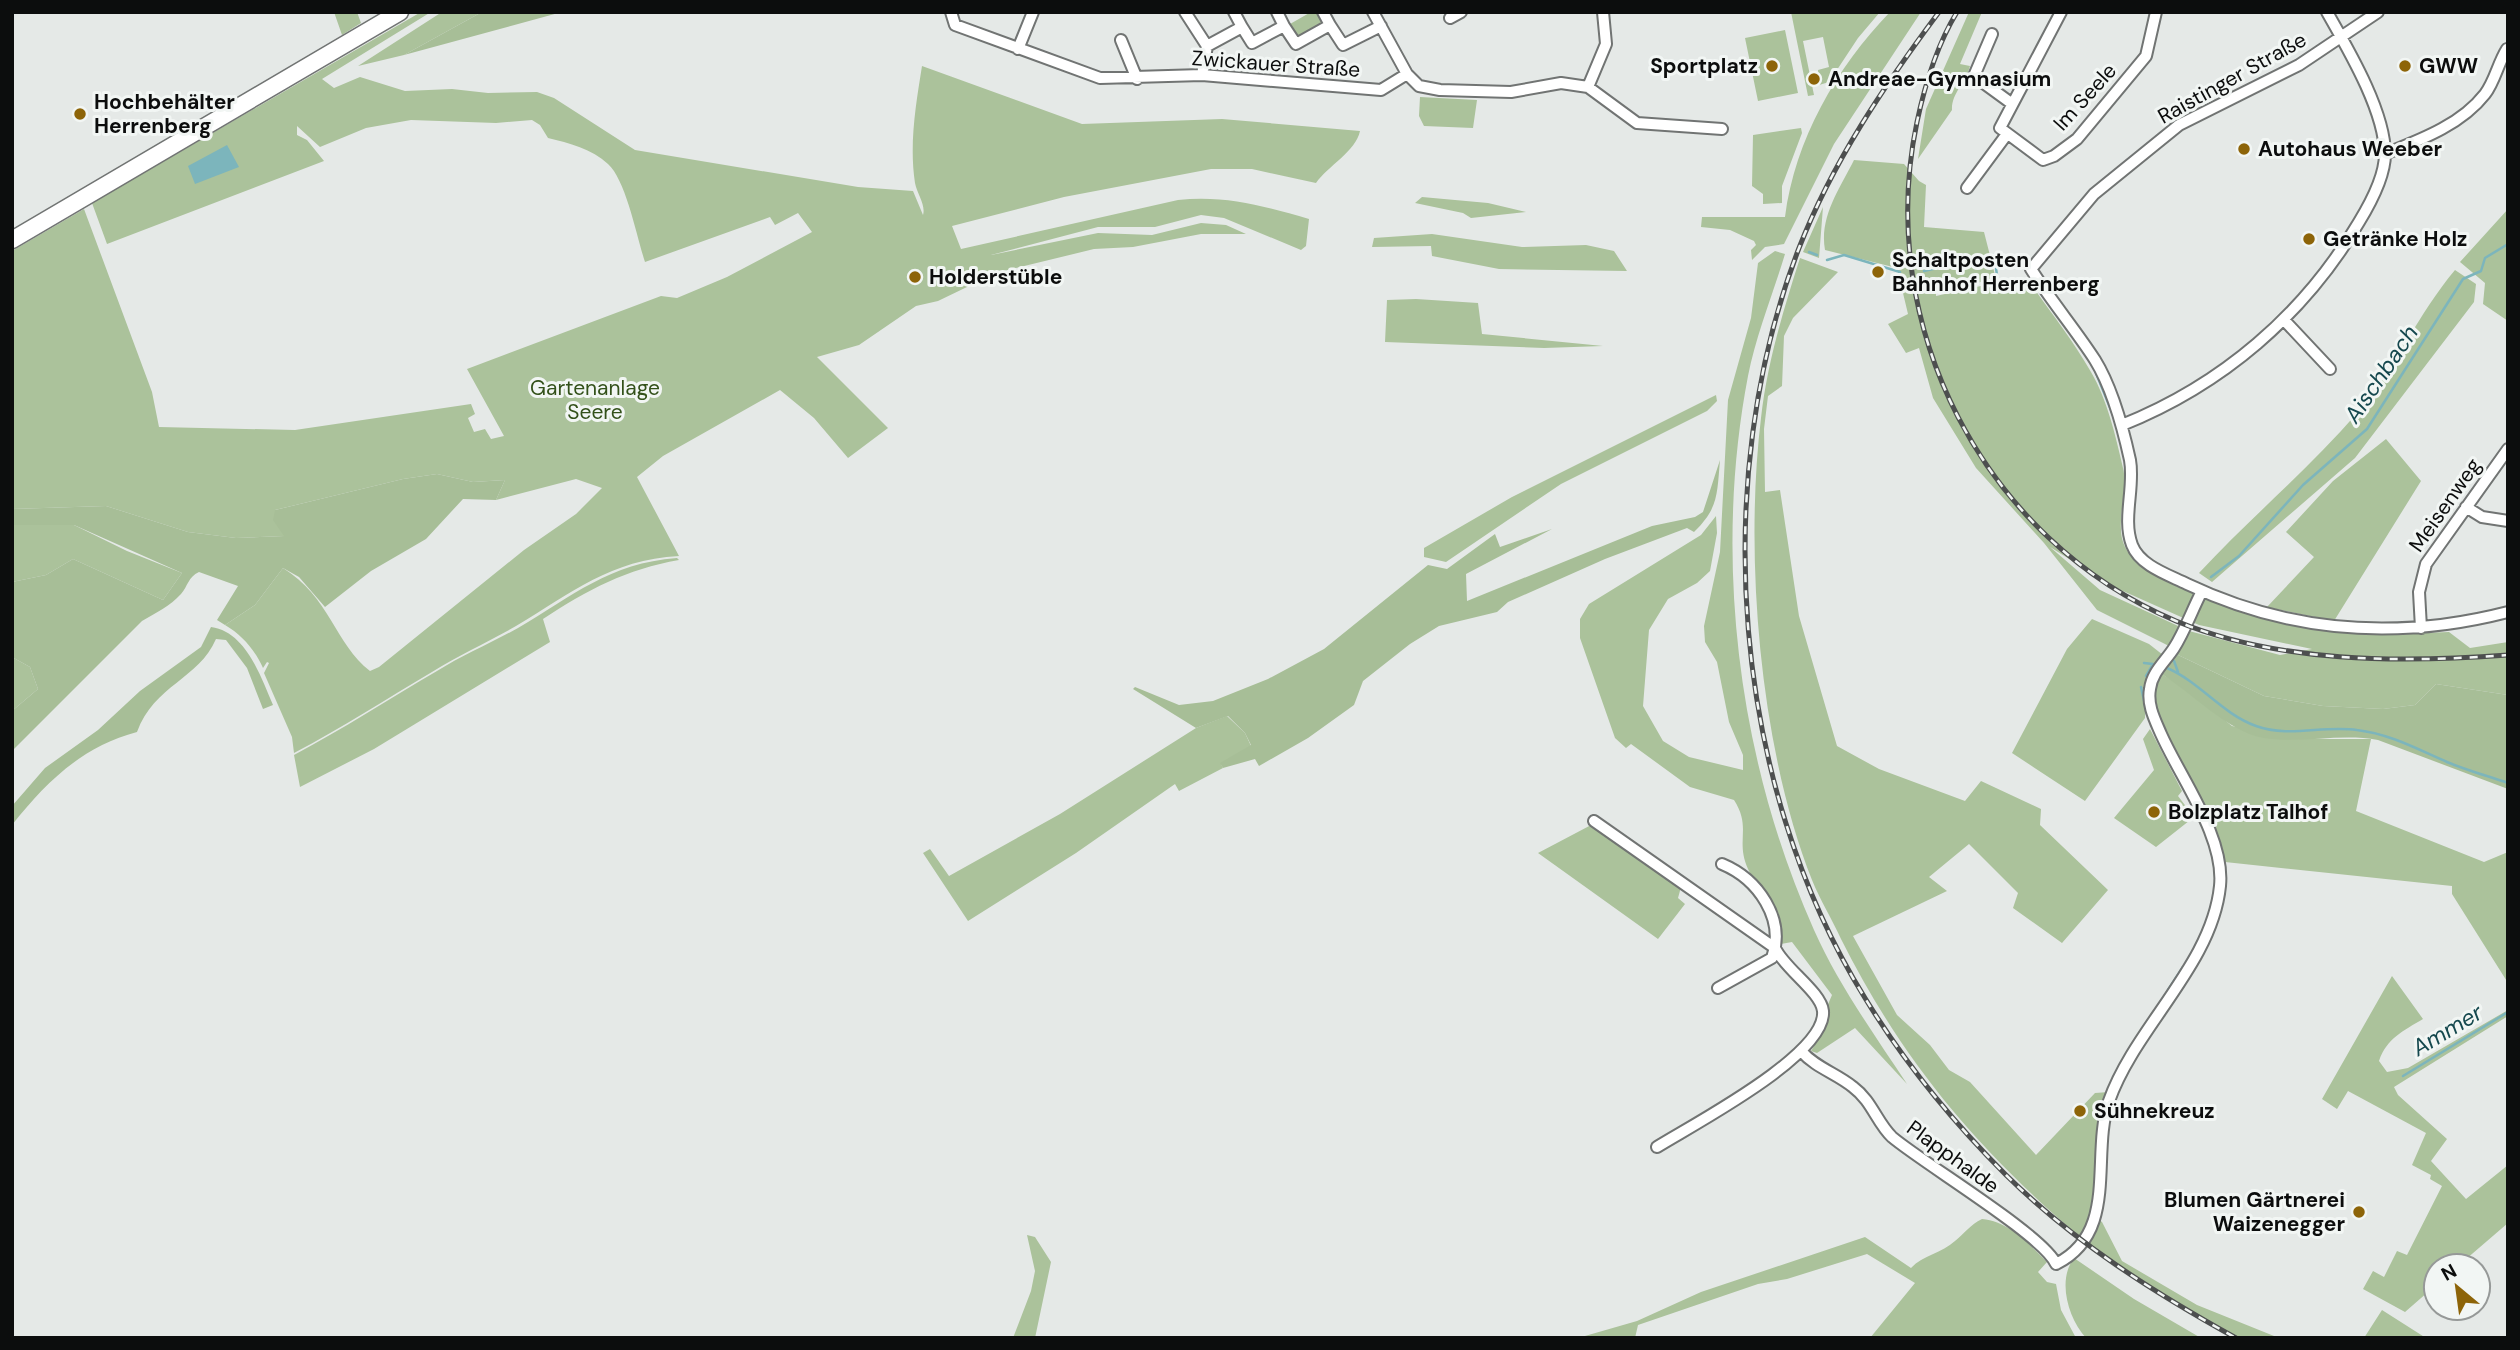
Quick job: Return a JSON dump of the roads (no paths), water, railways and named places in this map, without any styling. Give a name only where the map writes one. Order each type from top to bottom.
[{"type":"main road","points":[[12,240],[400,12]]},
{"type":"street","name":"Zwickauer Straße","points":[[951,12],[955,25],[1100,78],[1202,75],[1381,90],[1407,74]]},
{"type":"street","points":[[1018,49],[1033,12]]},
{"type":"street","points":[[1185,12],[1207,47],[1202,75]]},
{"type":"street","points":[[1234,12],[1252,43],[1284,26]]},
{"type":"street","points":[[1277,12],[1296,44],[1331,25]]},
{"type":"street","points":[[1324,12],[1343,45],[1381,26]]},
{"type":"street","points":[[1373,12],[1407,74],[1419,86],[1440,90],[1511,92],[1561,83],[1588,87],[1637,123],[1722,129]]},
{"type":"street","points":[[1450,18],[1461,12]]},
{"type":"street","points":[[1588,87],[1606,44],[1602,12]]},
{"type":"street","points":[[1967,188],[2007,134],[2000,128],[2011,103],[2061,12]]},
{"type":"street","name":"Im Seele","points":[[2007,134],[2043,160],[2054,156],[2077,139],[2146,56],[2157,12]]},
{"type":"street","points":[[2122,425],[2184,396],[2220,374],[2284,320],[2346,244],[2377,184],[2385,154],[2358,65],[2328,12]]},
{"type":"street","name":"Raistinger Straße","points":[[2378,12],[2342,39],[2299,65],[2179,125],[2094,194],[2031,269],[2097,362],[2122,425],[2131,465],[2129,524],[2132,546],[2143,561],[2202,591],[2240,606],[2308,624],[2375,630],[2421,628],[2458,625],[2508,612]]},
{"type":"street","points":[[1207,47],[1242,27]]},
{"type":"street","points":[[1992,34],[1974,76],[2011,103]]},
{"type":"street","points":[[1121,40],[1137,79]]},
{"type":"street","points":[[2385,154],[2444,128],[2466,111],[2485,94],[2507,49]]},
{"type":"street","points":[[2284,320],[2330,369]]},
{"type":"street","name":"Meisenweg","points":[[2421,628],[2419,592],[2426,564],[2508,449]]},
{"type":"street","points":[[2466,507],[2482,517],[2508,520]]},
{"type":"street","name":"Plapphalde","points":[[1801,1051],[1813,1064],[1851,1085],[1871,1102],[1890,1135],[2024,1233],[2052,1255],[2056,1264],[2069,1257],[2097,1215],[2101,1198],[2104,1120],[2114,1088],[2200,946],[2218,899],[2218,854],[2156,723],[2149,696],[2155,673],[2174,649],[2202,591]]},
{"type":"street","points":[[1594,821],[1775,948],[1780,960],[1819,1000],[1823,1010],[1817,1032],[1801,1051],[1764,1082],[1657,1147]]},
{"type":"street","points":[[1718,988],[1772,958],[1778,931],[1756,887],[1742,872],[1722,864]]},
{"type":"water","points":[[227,145],[239,167],[195,184],[188,166]]},
{"type":"waterway","name":"Aischbach","points":[[2211,577],[2239,556],[2303,485],[2367,429],[2463,279],[2481,271],[2485,258],[2508,244]]},
{"type":"waterway","points":[[1809,252],[1817,255]]},
{"type":"waterway","points":[[1827,260],[1844,255],[1900,272]]},
{"type":"waterway","points":[[1924,271],[1994,255],[1997,275]]},
{"type":"waterway","points":[[2002,292],[2034,284],[2058,317]]},
{"type":"waterway","points":[[2094,368],[2115,420]]},
{"type":"waterway","name":"Aischbach","points":[[2174,661],[2178,672]]},
{"type":"waterway","points":[[2144,663],[2153,664],[2146,676]]},
{"type":"waterway","name":"Aischbach","points":[[2167,668],[2190,681],[2232,714],[2256,726],[2281,731],[2344,729],[2369,732],[2392,738],[2454,765],[2508,783]]},
{"type":"waterway","points":[[2141,687],[2147,714]]},
{"type":"waterway","points":[[2168,990],[2183,967]]},
{"type":"waterway","name":"Ammer","points":[[2403,1076],[2508,1012]]},
{"type":"railway","points":[[1939,12],[1879,96],[1827,185],[1799,248],[1771,338],[1753,433],[1745,531],[1748,630],[1762,728],[1786,823],[1820,914],[1865,998],[1913,1068],[1948,1113],[1986,1155],[2059,1222],[2145,1284],[2236,1338]]},
{"type":"railway","points":[[1957,12],[1932,65],[1917,122],[1908,199],[1912,275],[1929,348],[1958,418],[1998,481],[2048,538],[2108,585],[2176,621],[2215,635],[2256,645],[2340,657],[2425,659],[2508,655]]},
{"type":"place","name":"Sportplatz","points":[[1772,66]]},
{"type":"place","name":"GWW","points":[[2405,66]]},
{"type":"place","name":"Andreae-Gymnasium","points":[[1814,79]]},
{"type":"place","name":"Hochbehälter Herrenberg","points":[[80,114]]},
{"type":"place","name":"Autohaus Weeber","points":[[2244,149]]},
{"type":"place","name":"Getränke Holz","points":[[2309,239]]},
{"type":"place","name":"Schaltposten Bahnhof Herrenberg","points":[[1878,272]]},
{"type":"place","name":"Holderstüble","points":[[915,277]]},
{"type":"place","name":"Bolzplatz Talhof","points":[[2154,812]]},
{"type":"place","name":"Sühnekreuz","points":[[2080,1111]]},
{"type":"place","name":"Blumen Gärtnerei Waizenegger","points":[[2359,1212]]},
{"type":"park label","name":"Gartenanlage Seere","points":[[595,400]]}]
